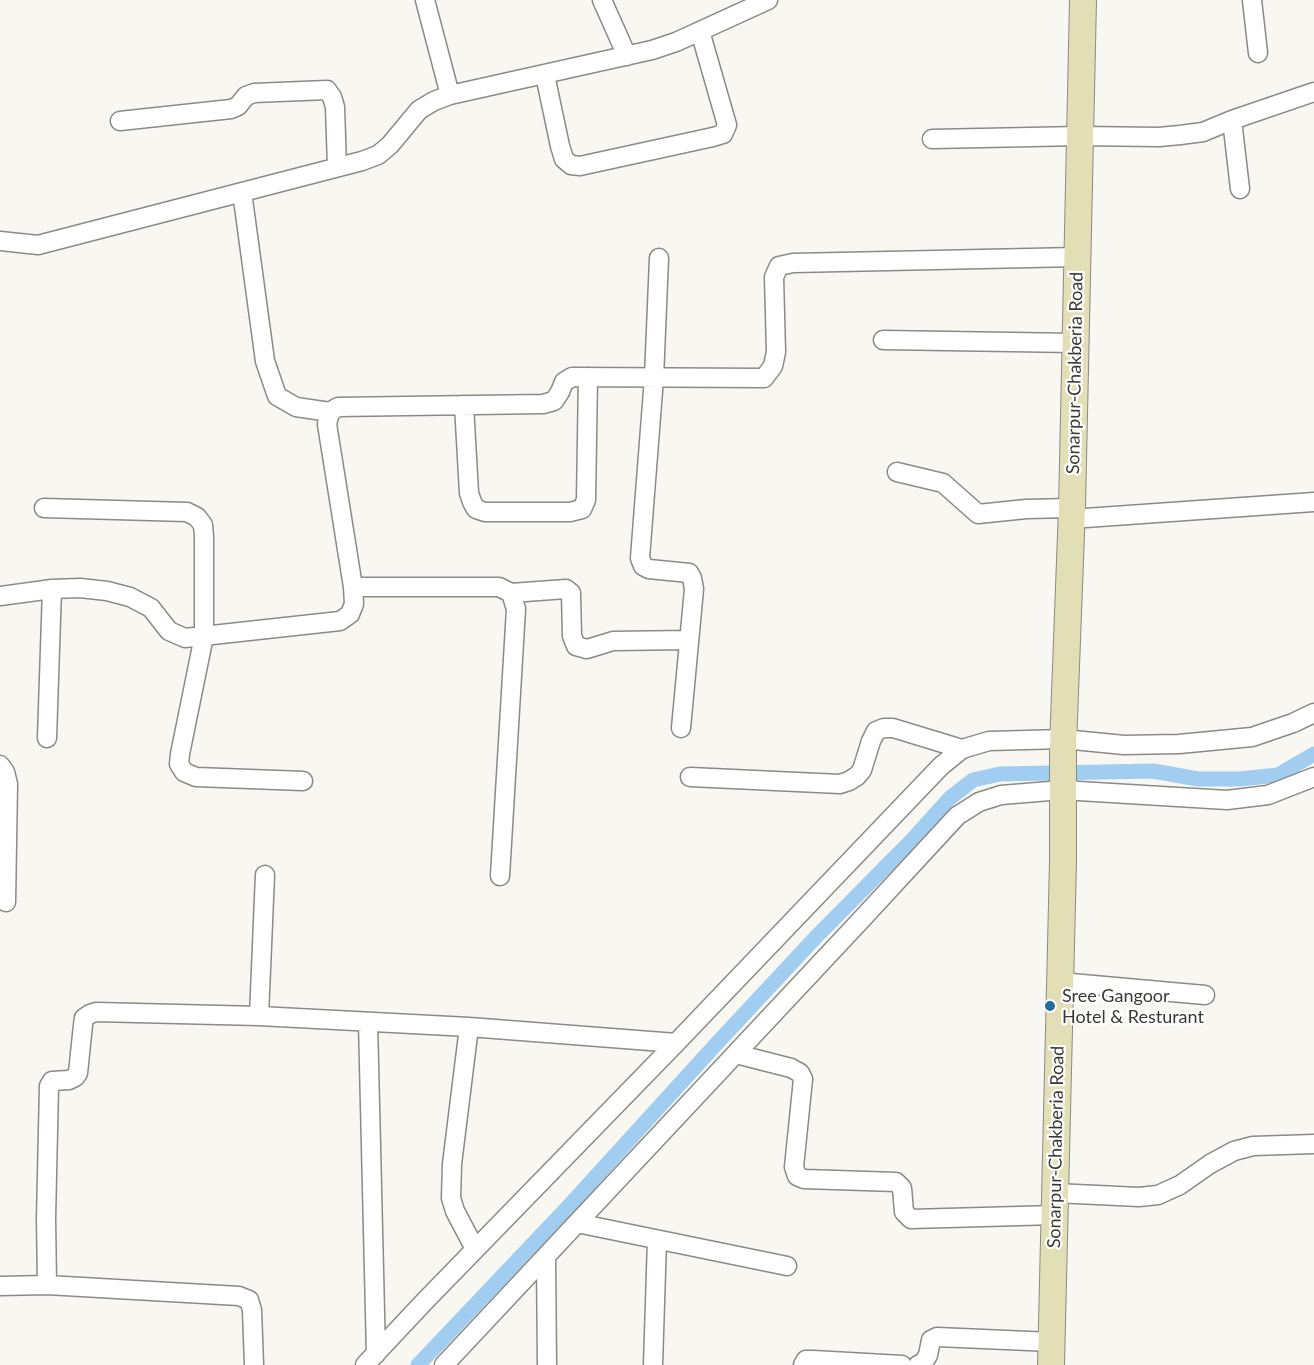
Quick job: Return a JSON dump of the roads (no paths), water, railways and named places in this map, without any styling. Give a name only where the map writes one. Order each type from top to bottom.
[{"type":"main road","name":"Sonarpur-Chakberia Road","points":[[1051,1354],[1063,861],[1063,742],[1071,513],[1083,0]]},
{"type":"street","points":[[425,0],[450,95]]},
{"type":"street","points":[[602,0],[627,56]]},
{"type":"street","points":[[0,241],[38,245],[362,161],[378,155],[390,145],[419,110],[434,101],[450,95],[652,50],[676,42],[768,0]]},
{"type":"street","points":[[1252,0],[1258,53]]},
{"type":"street","points":[[545,75],[562,153],[564,159],[571,165],[580,166],[713,137],[723,134],[727,125],[700,31]]},
{"type":"street","points":[[120,121],[231,109],[238,106],[246,96],[254,93],[327,90],[335,107],[337,167]]},
{"type":"street","points":[[932,139],[1179,135],[1203,132],[1314,92]]},
{"type":"street","points":[[1232,120],[1240,189]]},
{"type":"street","points":[[242,192],[265,362],[277,396],[296,406],[330,412],[338,407],[543,404],[554,400],[564,382],[572,377],[764,378],[773,366],[776,352],[774,277],[779,266],[793,263],[1077,257]]},
{"type":"street","points":[[659,258],[654,378],[640,558],[644,566],[649,569],[688,573],[692,578],[694,589],[681,728]]},
{"type":"street","points":[[883,340],[1075,343]]},
{"type":"street","points":[[464,405],[469,493],[476,509],[485,512],[570,512],[582,509],[586,500],[588,377]]},
{"type":"street","points":[[0,596],[52,589],[80,588],[107,591],[130,597],[151,608],[169,631],[184,638],[340,621],[350,614],[354,604],[327,424],[330,412]]},
{"type":"street","points":[[897,472],[943,483],[978,514],[1026,509],[1071,513],[1314,502]]},
{"type":"street","points":[[44,508],[187,512],[197,517],[203,525],[204,537],[204,636],[179,764],[184,772],[196,777],[303,781]]},
{"type":"street","points":[[353,587],[499,587],[511,593],[566,589],[571,593],[572,636],[576,646],[587,649],[613,641],[689,640]]},
{"type":"street","points":[[47,738],[52,589]]},
{"type":"street","points":[[500,876],[516,609],[511,593]]},
{"type":"street","points":[[370,1360],[941,766],[962,749],[989,741],[1124,745],[1179,744],[1252,737],[1314,713]]},
{"type":"street","points":[[690,777],[840,784],[857,776],[862,770],[871,741],[876,732],[884,728],[893,728],[962,749]]},
{"type":"street","points":[[0,765],[5,772],[8,784],[6,902]]},
{"type":"street","points":[[444,1365],[957,816],[979,801],[1001,795],[1062,788],[1227,800],[1268,795],[1314,777]]},
{"type":"street","points":[[259,1016],[265,874]]},
{"type":"street","points":[[1060,982],[1205,995]]},
{"type":"street","points":[[47,1285],[49,1086],[52,1081],[69,1080],[78,1073],[82,1025],[84,1018],[90,1014],[96,1012],[259,1016],[676,1043]]},
{"type":"street","points":[[368,1022],[370,1360]]},
{"type":"street","points":[[469,1028],[452,1164],[451,1198],[454,1211],[476,1249]]},
{"type":"street","points":[[736,1053],[791,1068],[800,1073],[803,1079],[794,1167],[797,1176],[804,1179],[896,1182],[902,1188],[904,1212],[911,1219],[1158,1195],[1180,1185],[1234,1151],[1253,1146],[1314,1144]]},
{"type":"street","points":[[577,1223],[787,1266]]},
{"type":"street","points":[[653,1365],[657,1240]]},
{"type":"street","points":[[546,1257],[547,1365]]},
{"type":"street","points":[[0,1286],[47,1285],[239,1296],[249,1300],[252,1310],[254,1365]]},
{"type":"street","points":[[918,1365],[924,1362],[928,1355],[931,1340],[937,1337],[1051,1354]]},
{"type":"street","points":[[803,1365],[806,1360],[902,1365]]},
{"type":"waterway","points":[[418,1365],[568,1207],[815,938],[950,798],[973,780],[1000,774],[1153,771],[1198,779],[1240,779],[1278,775],[1314,754]]},
{"type":"place","name":"Sree Gangoor Hotel & Resturant","points":[[1050,1006]]}]
